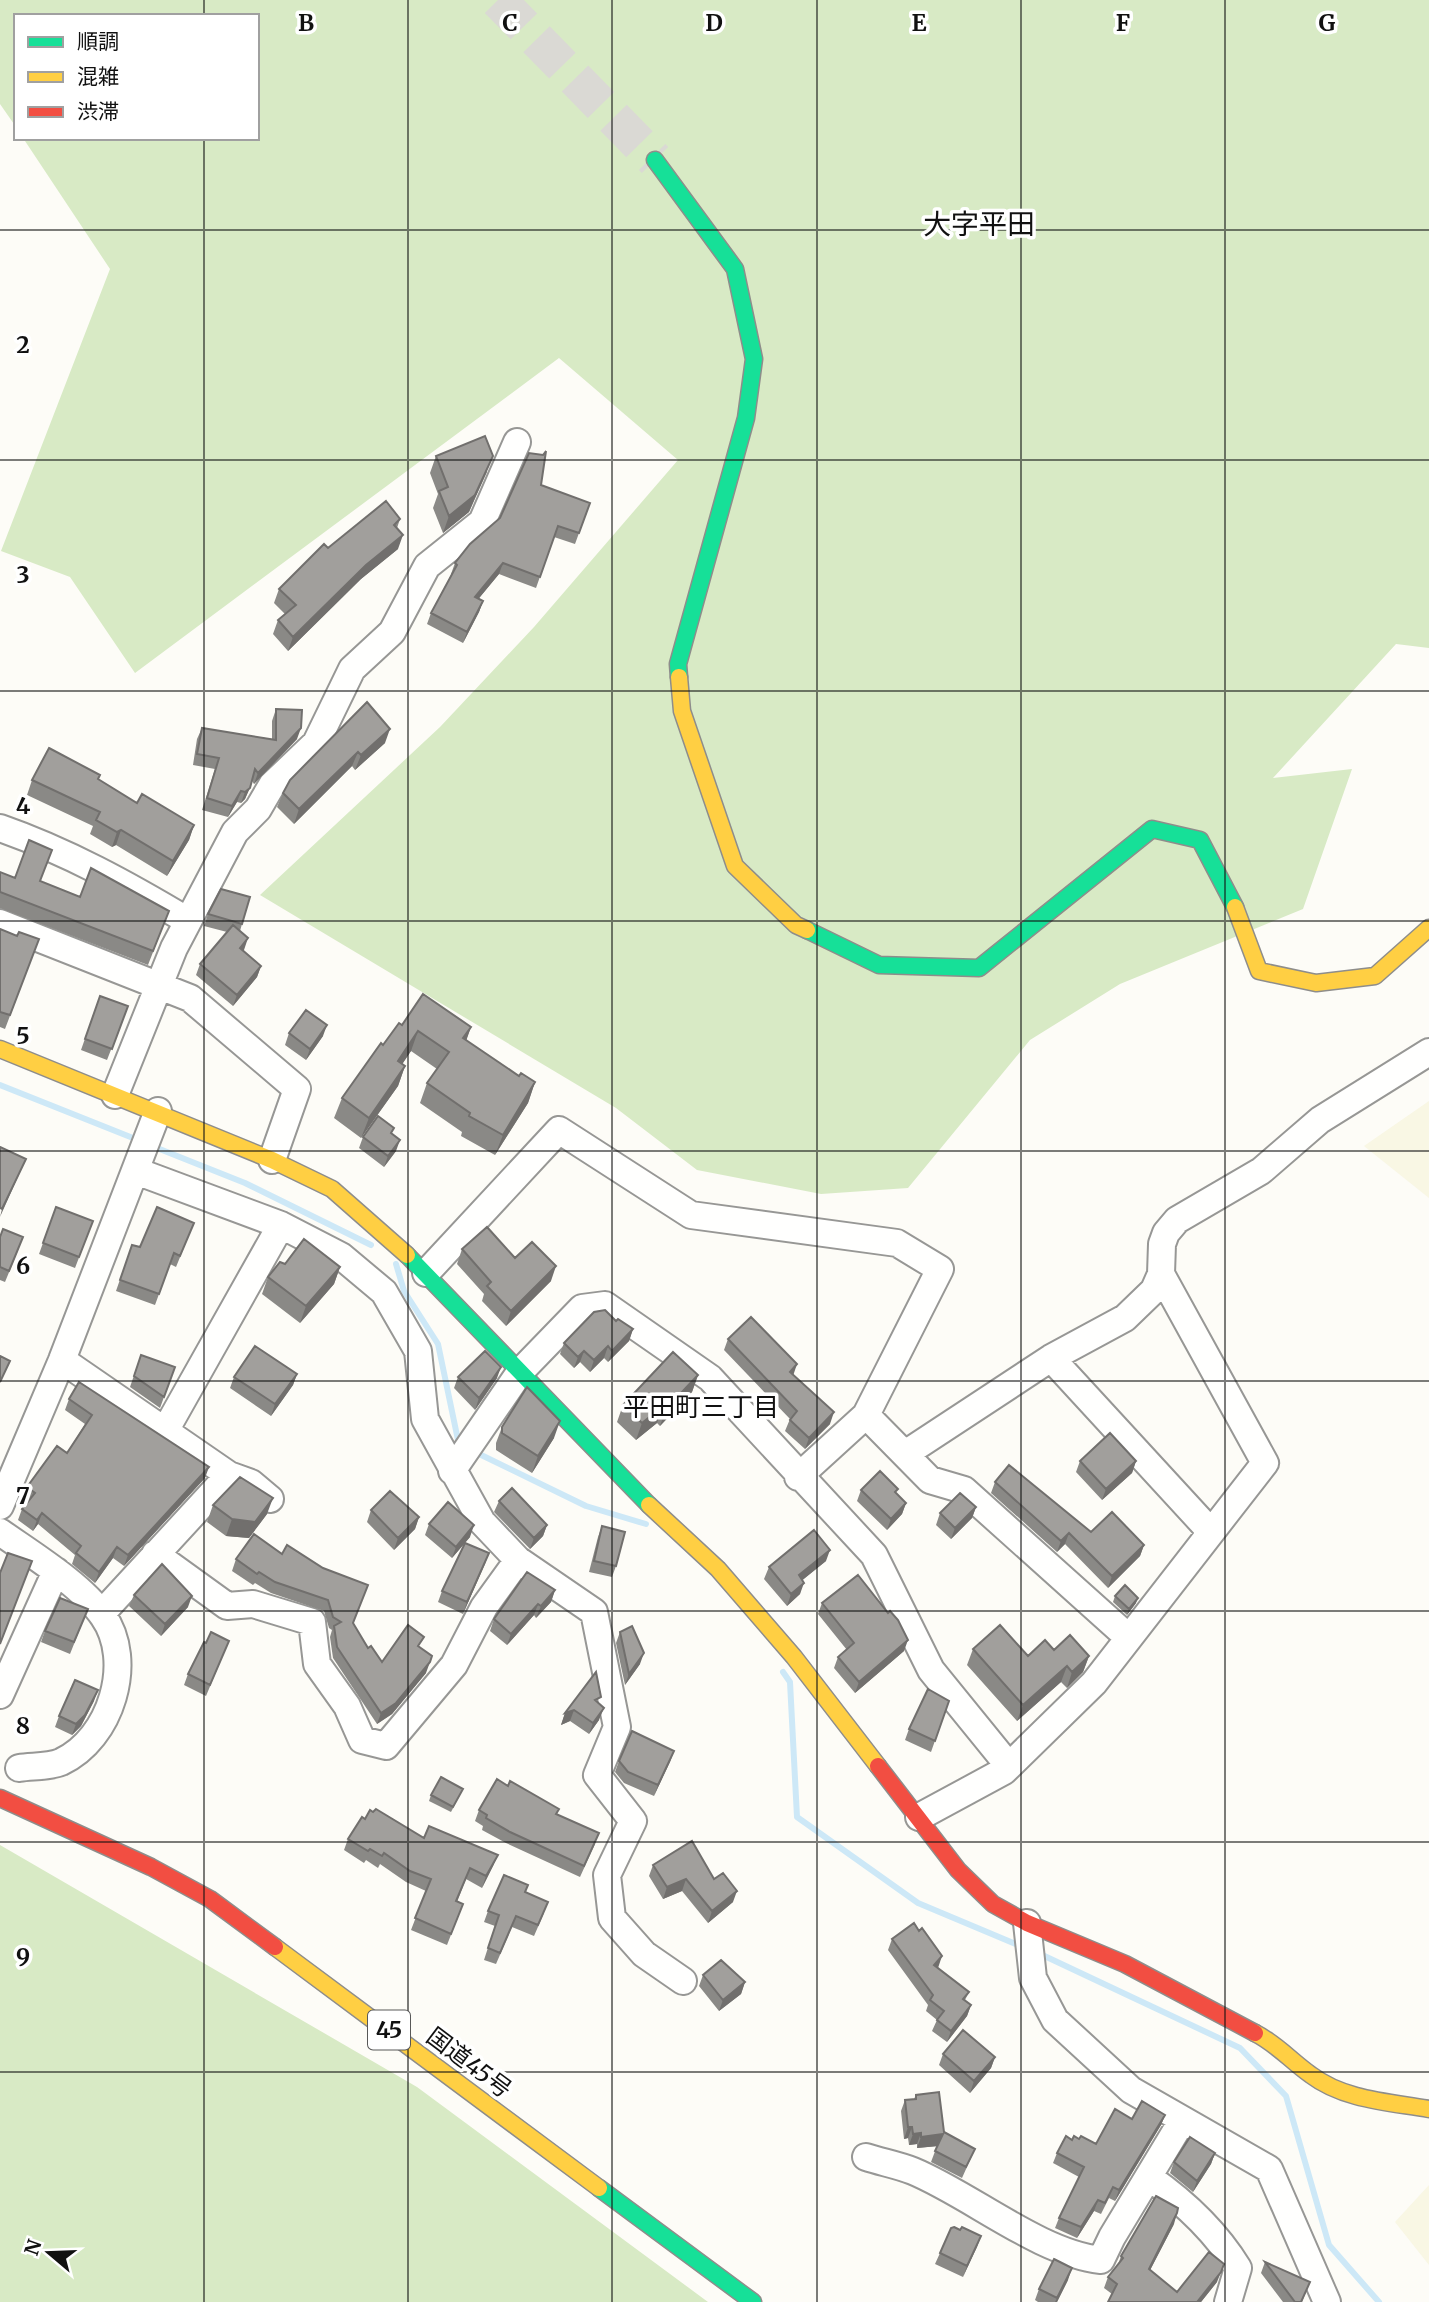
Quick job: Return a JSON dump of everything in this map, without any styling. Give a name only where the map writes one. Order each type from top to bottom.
[{"type":"main road","points":[[655,160],[735,268],[754,359],[746,418],[678,664],[682,711],[735,866],[796,925],[879,965],[979,968],[1152,829],[1200,840],[1229,892],[1259,971],[1316,983],[1375,976],[1429,928]]},
{"type":"main road","points":[[0,1049],[115,1095],[147,1142],[272,1160],[332,1189],[426,1273],[633,1490],[718,1569],[794,1657],[958,1870],[993,1905],[1027,1929],[1125,1964],[1204,2005],[1276,2044],[1312,2076],[1353,2096],[1429,2109]]},
{"type":"main road","name":"国道45号","points":[[0,1798],[151,1867],[210,1899],[753,2302]]},
{"type":"street","points":[[115,1095],[159,984],[188,921],[235,832],[258,809],[272,785],[316,743],[352,669],[392,632],[427,566],[482,522],[517,442]]},
{"type":"street","points":[[0,828],[64,854],[137,890],[188,921]]},
{"type":"street","points":[[0,923],[190,998],[297,1089],[272,1160]]},
{"type":"street","points":[[905,1454],[1051,1358],[1125,1318],[1145,1301],[1161,1274],[1162,1244],[1166,1233],[1177,1220],[1261,1171],[1320,1120],[1429,1052]]},
{"type":"street","points":[[426,1273],[559,1130],[691,1214],[897,1243],[940,1269],[866,1415],[798,1477]]},
{"type":"street","points":[[0,1506],[62,1360],[147,1142],[281,1225],[341,1256],[384,1292],[418,1351],[425,1419],[462,1457],[482,1522],[518,1560],[594,1612],[617,1727],[597,1775],[633,1821],[607,1875],[612,1918],[644,1954],[684,1982]]},
{"type":"street","points":[[165,1431],[281,1225]]},
{"type":"street","points":[[919,1817],[1009,1766],[1094,1683],[1265,1463],[1161,1274]]},
{"type":"street","points":[[462,1457],[520,1371],[582,1308],[605,1305],[710,1378],[798,1477],[874,1555],[931,1670],[1009,1766]]},
{"type":"street","points":[[1051,1358],[1211,1532]]},
{"type":"street","points":[[62,1360],[229,1475],[251,1483],[270,1499]]},
{"type":"street","points":[[866,1415],[930,1480],[964,1490],[1129,1638]]},
{"type":"street","points":[[102,1614],[229,1475]]},
{"type":"street","points":[[0,1532],[56,1571],[102,1614],[115,1636],[118,1658],[115,1691],[103,1720],[65,1759],[58,1763],[19,1768]]},
{"type":"street","points":[[155,1554],[227,1606],[253,1604],[312,1622],[317,1664],[346,1706],[362,1740],[386,1745],[454,1665],[484,1607],[518,1560]]},
{"type":"street","points":[[0,1695],[56,1571]]},
{"type":"street","points":[[1027,1929],[1033,1978],[1055,2020],[1131,2090],[1269,2169],[1327,2302]]},
{"type":"street","points":[[866,2157],[912,2171],[1046,2241],[1084,2258],[1101,2260],[1182,2121]]},
{"type":"street","points":[[1150,2178],[1184,2202],[1229,2253],[1238,2268],[1228,2302]]},
{"type":"shaded area","points":[[1429,1101],[1429,1198],[1364,1146]]},
{"type":"shaded area","points":[[1429,2185],[1429,2265],[1395,2222]]},
{"type":"green space","points":[[0,0],[1429,0],[1429,648],[1396,644],[1273,778],[1352,769],[1303,909],[1120,984],[1030,1040],[908,1188],[821,1194],[697,1170],[616,1108],[260,895],[440,727],[534,627],[678,460],[559,358],[135,673],[70,577],[1,551],[110,269],[24,140],[259,140],[259,14],[14,14],[14,124],[0,104]]},
{"type":"green space","points":[[0,1845],[417,2087],[708,2302],[0,2302]]},
{"type":"building","points":[[485,436],[493,456],[475,495],[449,516],[439,491],[448,487],[436,456]]},
{"type":"building","points":[[546,451],[541,485],[590,503],[579,533],[558,526],[540,577],[503,563],[475,597],[483,601],[467,632],[431,613],[457,565],[455,563],[470,544],[500,518],[529,453],[543,455]]},
{"type":"building","points":[[386,501],[400,519],[394,525],[403,535],[366,565],[293,637],[278,620],[296,605],[279,589],[324,544],[328,548]]},
{"type":"building","points":[[367,702],[390,729],[361,755],[358,752],[299,809],[283,793],[290,780]]},
{"type":"building","points":[[276,709],[302,710],[301,728],[258,773],[255,769],[250,788],[245,792],[241,791],[232,806],[207,798],[219,758],[197,754],[202,728],[276,740]]},
{"type":"building","points":[[49,748],[100,775],[98,779],[137,803],[142,794],[194,825],[173,861],[121,830],[117,832],[96,820],[100,812],[32,780]]},
{"type":"building","points":[[29,840],[52,850],[40,881],[80,897],[91,868],[169,911],[153,951],[0,892],[0,872],[15,878]]},
{"type":"building","points":[[221,889],[250,897],[242,924],[208,914]]},
{"type":"building","points":[[233,925],[248,938],[240,948],[261,966],[237,995],[200,964]]},
{"type":"building","points":[[0,929],[17,936],[19,932],[39,939],[10,1015],[0,1012]]},
{"type":"building","points":[[423,994],[471,1027],[463,1038],[519,1076],[521,1073],[535,1082],[503,1135],[469,1116],[470,1113],[427,1083],[449,1052],[418,1031],[398,1061],[405,1066],[369,1118],[342,1098],[381,1043],[383,1045],[399,1023],[402,1025]]},
{"type":"building","points":[[100,996],[128,1006],[112,1049],[85,1039]]},
{"type":"building","points":[[306,1010],[327,1025],[310,1049],[289,1033]]},
{"type":"building","points":[[378,1116],[394,1128],[391,1133],[400,1140],[388,1156],[363,1137]]},
{"type":"building","points":[[0,1147],[26,1159],[2,1209],[0,1208]]},
{"type":"building","points":[[56,1207],[93,1221],[79,1257],[43,1243]]},
{"type":"building","points":[[157,1207],[194,1223],[180,1256],[174,1253],[159,1294],[120,1280],[132,1245],[140,1247]]},
{"type":"building","points":[[487,1227],[515,1258],[532,1242],[556,1266],[511,1311],[487,1286],[491,1282],[462,1249]]},
{"type":"building","points":[[3,1229],[23,1237],[9,1271],[0,1267],[0,1237]]},
{"type":"building","points":[[304,1239],[340,1267],[306,1306],[268,1277],[280,1262],[285,1264]]},
{"type":"building","points":[[605,1310],[616,1321],[618,1319],[633,1329],[612,1351],[608,1346],[594,1360],[584,1351],[578,1357],[564,1343],[594,1312]]},
{"type":"building","points":[[751,1317],[797,1364],[790,1372],[834,1412],[809,1438],[790,1420],[797,1411],[728,1339]]},
{"type":"building","points":[[255,1346],[297,1374],[275,1404],[234,1377]]},
{"type":"building","points":[[485,1351],[501,1367],[479,1398],[458,1377]]},
{"type":"building","points":[[673,1352],[698,1375],[666,1409],[663,1406],[642,1423],[623,1405]]},
{"type":"building","points":[[141,1355],[175,1367],[164,1397],[134,1376]]},
{"type":"building","points":[[0,1356],[10,1361],[0,1382]]},
{"type":"building","points":[[79,1382],[209,1467],[128,1555],[117,1547],[99,1572],[76,1553],[81,1546],[42,1513],[37,1520],[22,1509],[35,1493],[27,1487],[57,1446],[67,1453],[92,1415],[69,1399]]},
{"type":"building","points":[[527,1387],[560,1421],[538,1456],[502,1433],[502,1427]]},
{"type":"building","points":[[1110,1433],[1136,1461],[1106,1489],[1080,1461]]},
{"type":"building","points":[[1009,1465],[1091,1532],[1112,1512],[1144,1545],[1112,1576],[1069,1533],[1061,1541],[995,1482]]},
{"type":"building","points":[[880,1471],[898,1489],[895,1492],[906,1503],[891,1519],[861,1490]]},
{"type":"building","points":[[240,1477],[273,1498],[255,1522],[232,1519],[213,1505]]},
{"type":"building","points":[[512,1488],[547,1525],[534,1538],[499,1501]]},
{"type":"building","points":[[390,1491],[419,1517],[398,1538],[371,1510]]},
{"type":"building","points":[[960,1493],[976,1507],[955,1528],[940,1513]]},
{"type":"building","points":[[448,1502],[474,1525],[456,1547],[429,1524]]},
{"type":"building","points":[[602,1526],[625,1532],[616,1566],[594,1561]]},
{"type":"building","points":[[814,1530],[830,1550],[799,1575],[804,1583],[791,1594],[769,1567]]},
{"type":"building","points":[[254,1534],[282,1554],[287,1545],[323,1568],[368,1585],[353,1623],[368,1648],[371,1646],[382,1662],[408,1625],[424,1637],[418,1646],[432,1656],[430,1662],[396,1703],[381,1713],[337,1647],[334,1626],[341,1622],[333,1617],[328,1600],[275,1582],[259,1572],[257,1574],[236,1559]]},
{"type":"building","points":[[465,1543],[489,1553],[467,1602],[442,1591]]},
{"type":"building","points":[[8,1553],[32,1561],[0,1644],[0,1573]]},
{"type":"building","points":[[162,1564],[192,1596],[165,1624],[134,1595]]},
{"type":"building","points":[[527,1572],[555,1590],[541,1606],[538,1604],[511,1634],[494,1619]]},
{"type":"building","points":[[858,1575],[888,1613],[890,1611],[898,1620],[908,1640],[859,1682],[838,1657],[854,1643],[822,1603]]},
{"type":"building","points":[[1125,1585],[1138,1598],[1129,1609],[1115,1596]]},
{"type":"building","points":[[60,1598],[88,1609],[74,1642],[45,1631]]},
{"type":"building","points":[[1000,1625],[1028,1656],[1045,1640],[1054,1650],[1070,1635],[1089,1656],[1072,1672],[1067,1666],[1023,1705],[973,1649]]},
{"type":"building","points":[[632,1626],[644,1653],[629,1674],[620,1632]]},
{"type":"building","points":[[211,1632],[229,1641],[210,1685],[188,1674]]},
{"type":"building","points":[[596,1672],[601,1697],[595,1700],[604,1708],[593,1723],[574,1710],[565,1713]]},
{"type":"building","points":[[75,1680],[98,1690],[85,1715],[76,1724],[59,1716]]},
{"type":"building","points":[[928,1689],[949,1701],[935,1741],[909,1729]]},
{"type":"building","points":[[632,1731],[674,1751],[658,1785],[628,1772],[619,1761]]},
{"type":"building","points":[[441,1777],[463,1789],[453,1807],[431,1795]]},
{"type":"building","points":[[497,1779],[508,1786],[510,1781],[559,1809],[556,1814],[599,1833],[584,1866],[486,1818],[487,1815],[479,1810]]},
{"type":"building","points":[[376,1809],[424,1838],[429,1826],[498,1855],[486,1876],[470,1868],[456,1901],[463,1904],[451,1934],[415,1918],[431,1879],[410,1871],[384,1853],[382,1856],[370,1849],[368,1851],[348,1839],[362,1817],[365,1819],[370,1810],[373,1812]]},
{"type":"building","points":[[692,1841],[714,1879],[723,1873],[737,1891],[712,1911],[686,1879],[667,1887],[653,1865]]},
{"type":"building","points":[[504,1875],[528,1885],[525,1892],[548,1902],[538,1925],[516,1916],[500,1953],[488,1948],[499,1915],[488,1911]]},
{"type":"building","points":[[914,1923],[919,1931],[922,1928],[942,1956],[934,1965],[969,1992],[963,1999],[971,2005],[951,2031],[937,2020],[944,2011],[930,2000],[933,1995],[892,1939]]},
{"type":"building","points":[[721,1960],[745,1982],[723,2000],[703,1975]]},
{"type":"building","points":[[963,2030],[995,2057],[974,2081],[943,2054]]},
{"type":"building","points":[[939,2092],[944,2132],[975,2149],[966,2167],[935,2151],[943,2134],[921,2137],[921,2133],[913,2134],[912,2127],[908,2127],[905,2100],[916,2099],[916,2095]]},
{"type":"building","points":[[1142,2101],[1165,2115],[1119,2190],[1113,2187],[1105,2203],[1098,2200],[1081,2227],[1059,2218],[1084,2167],[1057,2153],[1066,2136],[1072,2140],[1074,2136],[1079,2139],[1081,2136],[1096,2144],[1115,2109],[1132,2119]]},
{"type":"building","points":[[1190,2137],[1215,2153],[1197,2181],[1174,2162]]},
{"type":"building","points":[[1156,2196],[1178,2208],[1149,2269],[1177,2292],[1209,2252],[1224,2264],[1221,2272],[1197,2302],[1108,2302],[1117,2284],[1108,2277],[1123,2258],[1121,2256]]},
{"type":"building","points":[[962,2227],[981,2236],[967,2266],[940,2253],[951,2228],[960,2230]]},
{"type":"building","points":[[1054,2259],[1072,2268],[1057,2298],[1039,2289]]},
{"type":"building","points":[[1265,2262],[1310,2282],[1301,2302],[1295,2302]]},
{"type":"waterway","points":[[0,1085],[138,1140]]},
{"type":"waterway","points":[[152,1146],[245,1183],[371,1245]]},
{"type":"waterway","points":[[396,1264],[404,1291],[438,1344],[459,1445]]},
{"type":"waterway","points":[[473,1451],[586,1506],[646,1524]]},
{"type":"waterway","points":[[783,1672],[790,1682],[797,1817],[918,1903],[1023,1947]]},
{"type":"waterway","points":[[1036,1952],[1240,2048],[1286,2096],[1329,2245],[1379,2302]]},
{"type":"tunnel","points":[[498,0],[655,160]]},
{"type":"traffic: fast","points":[[655,160],[735,269],[754,359],[746,418],[678,664],[679,677]]},
{"type":"traffic: fast","points":[[807,930],[879,965],[979,968],[1152,829],[1200,840],[1235,907]]},
{"type":"traffic: fast","points":[[407,1255],[649,1505]]},
{"type":"traffic: fast","points":[[599,2188],[753,2302]]},
{"type":"traffic: slow","points":[[679,677],[682,711],[735,866],[796,925],[807,930]]},
{"type":"traffic: slow","points":[[1235,907],[1259,971],[1316,983],[1375,976],[1429,928]]},
{"type":"traffic: slow","points":[[0,1049],[272,1160],[332,1189],[407,1255]]},
{"type":"traffic: slow","points":[[649,1505],[718,1569],[794,1657],[878,1766]]},
{"type":"traffic: slow","points":[[275,1947],[599,2188]]},
{"type":"traffic: slow","points":[[1255,2033],[1311,2075],[1338,2090],[1367,2099],[1429,2109]]},
{"type":"traffic: jam","points":[[878,1766],[958,1870],[993,1904],[1027,1923],[1125,1964],[1255,2033]]},
{"type":"traffic: jam","points":[[0,1798],[151,1867],[210,1899],[275,1947]]},
{"type":"district","name":"大字平田","points":[[979,224]]},
{"type":"district","name":"平田町三丁目","points":[[701,1407]]}]
